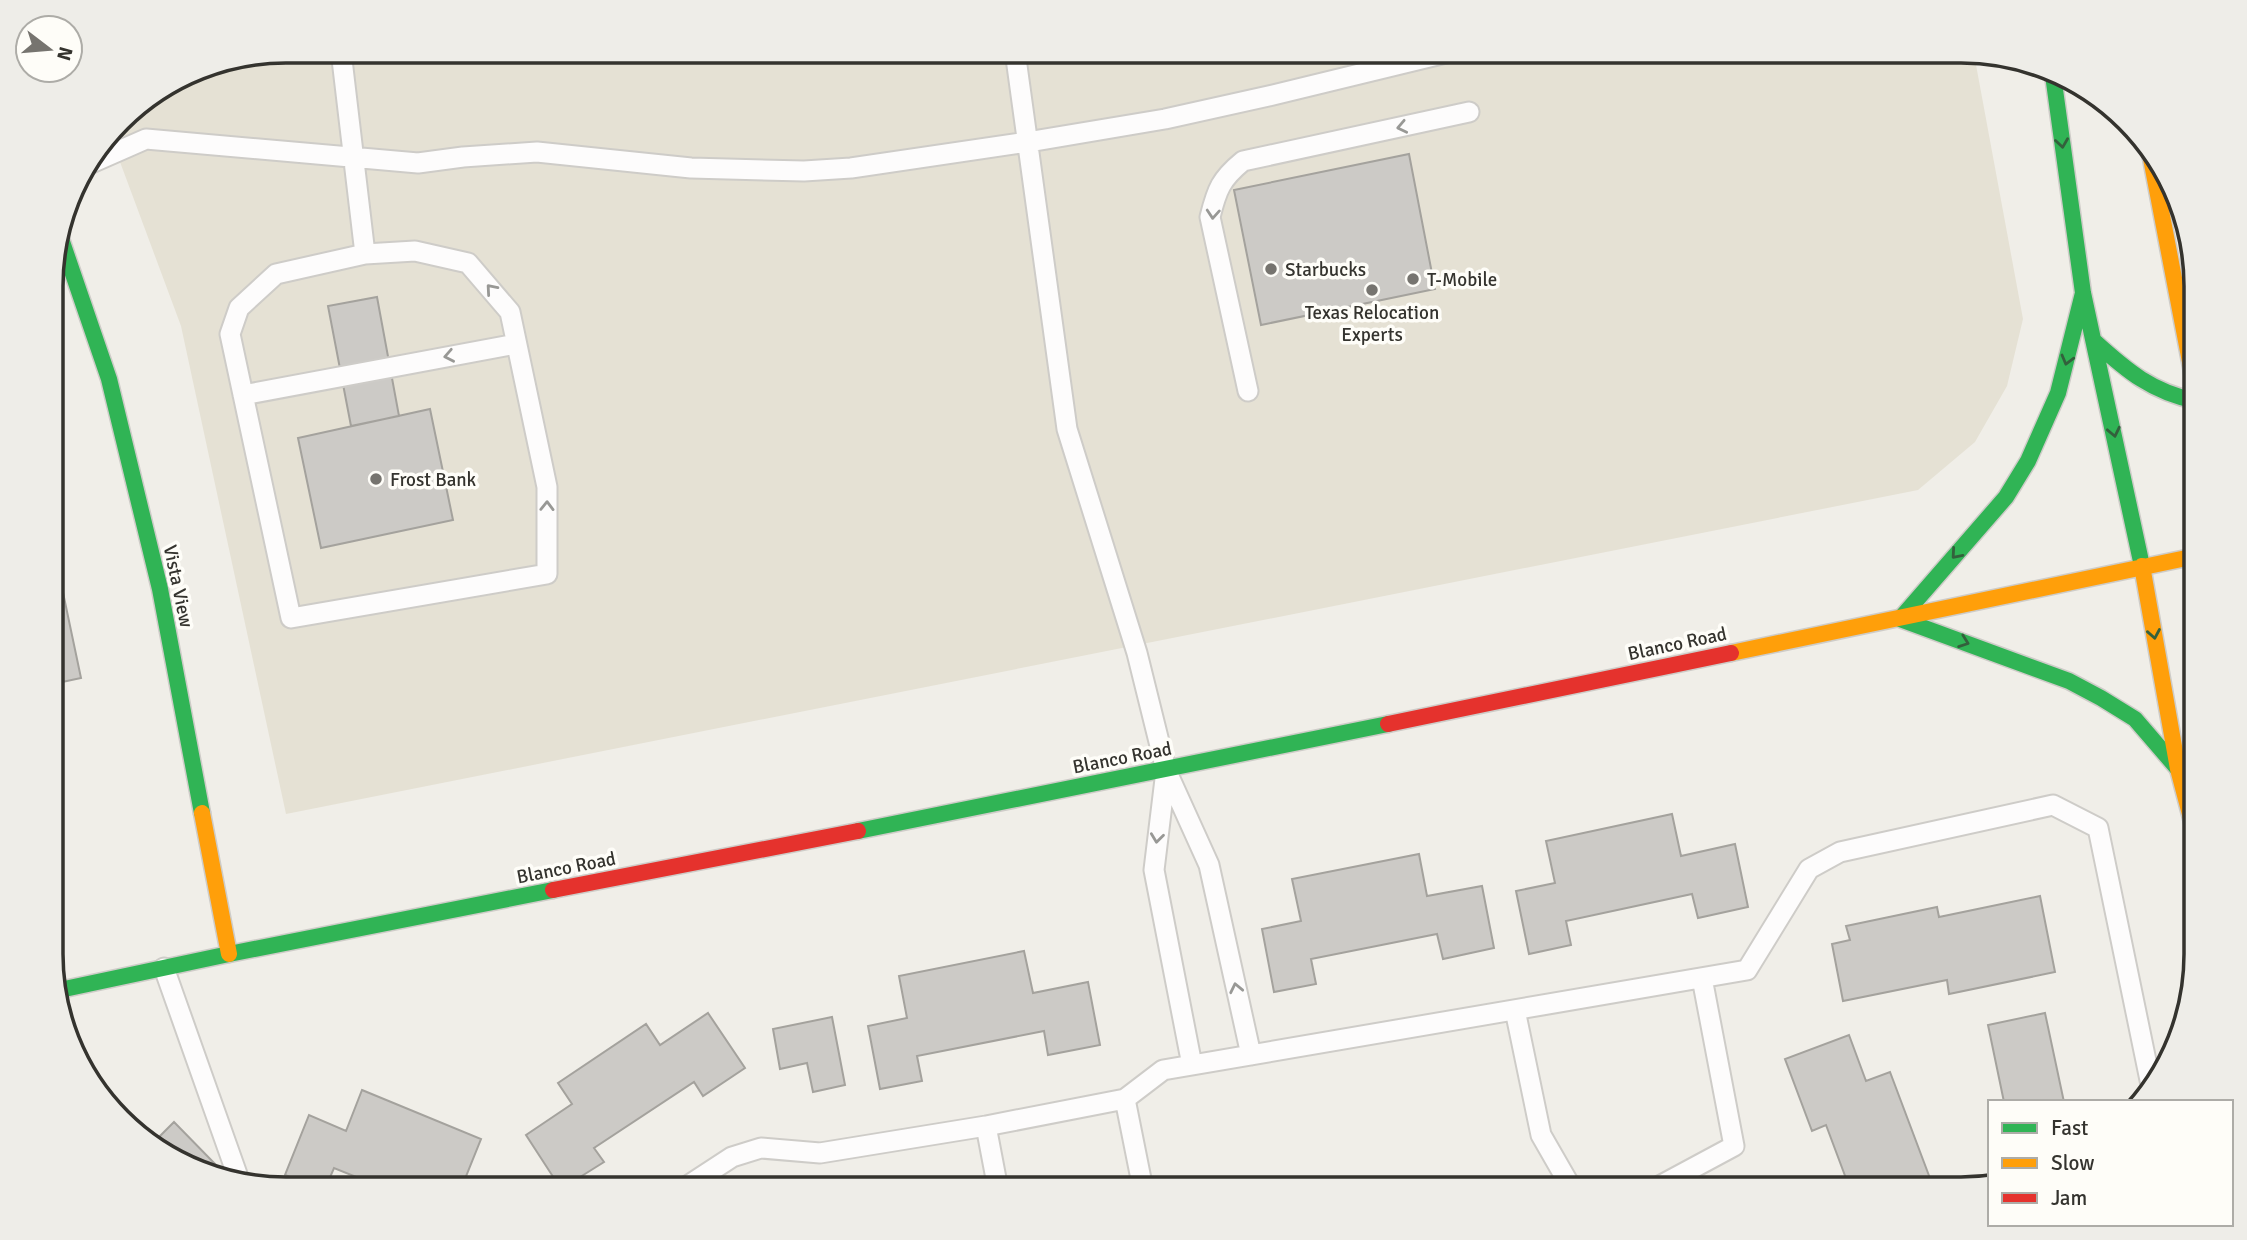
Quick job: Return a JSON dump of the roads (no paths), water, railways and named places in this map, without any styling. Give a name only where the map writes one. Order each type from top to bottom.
[{"type":"main road","points":[[2054,84],[2084,293],[2142,566],[2184,791]]},
{"type":"main road","points":[[2154,175],[2184,335]]},
{"type":"main road","name":"Vista View","points":[[66,251],[109,379],[160,589],[229,954]]},
{"type":"main road","points":[[2084,293],[2058,393],[2028,461],[2006,497],[1900,619],[2069,681],[2101,698],[2135,719],[2178,769]]},
{"type":"main road","points":[[2094,341],[2146,386],[2184,398]]},
{"type":"main road","name":"Blanco Road","points":[[66,989],[229,954],[1166,770],[2184,558]]},
{"type":"lane","points":[[343,63],[365,254]]},
{"type":"lane","points":[[1017,63],[1066,429],[1137,653],[1166,770],[1209,865],[1251,1055]]},
{"type":"lane","points":[[104,157],[146,139],[418,163],[537,152],[691,168],[804,171],[864,166],[1165,119],[1405,63]]},
{"type":"lane","points":[[1248,391],[1210,217],[1216,190],[1227,174],[1243,161],[1469,112]]},
{"type":"lane","points":[[415,251],[468,263],[510,312],[516,344],[547,487],[547,574],[291,618],[230,334],[239,307],[276,274],[365,254],[415,251]]},
{"type":"lane","points":[[243,395],[516,344]]},
{"type":"lane","points":[[1166,770],[1154,870],[1192,1065]]},
{"type":"lane","points":[[701,1177],[732,1157],[761,1148],[820,1153],[986,1126],[1125,1099],[1163,1070],[1747,970],[1810,869],[1840,852],[2053,805],[2098,828],[2149,1074]]},
{"type":"lane","points":[[164,968],[236,1171]]},
{"type":"lane","points":[[1676,1177],[1734,1146],[1702,978]]},
{"type":"lane","points":[[1515,1010],[1541,1135],[1565,1177]]},
{"type":"lane","points":[[1125,1099],[1141,1177]]},
{"type":"lane","points":[[986,1126],[996,1177]]},
{"type":"place","name":"Starbucks","points":[[1271,269]]},
{"type":"place","name":"T-Mobile","points":[[1413,279]]},
{"type":"place","name":"Texas Relocation Experts","points":[[1372,290]]},
{"type":"place","name":"Frost Bank","points":[[376,479]]}]
